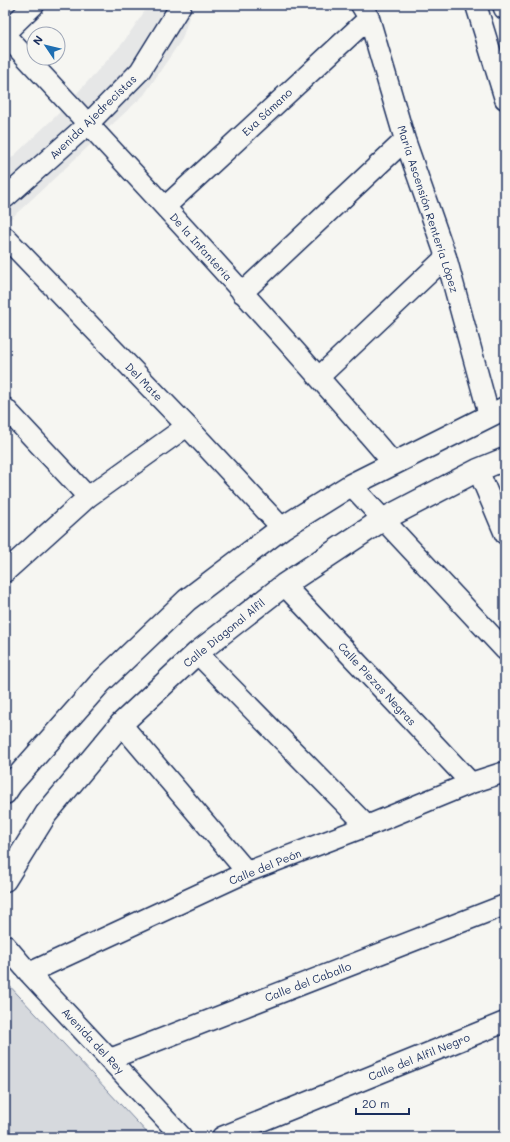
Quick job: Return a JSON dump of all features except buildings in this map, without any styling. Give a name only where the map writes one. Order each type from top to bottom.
[{"type":"street","points":[[5,34],[34,5]]},
{"type":"street","name":"Avenida Ajedrecistas","points":[[5,198],[88,124],[140,71],[181,5]]},
{"type":"street","points":[[476,5],[505,99]]},
{"type":"street","name":"María Ascensión Rentería López","points":[[365,11],[405,140],[446,257],[497,411]]},
{"type":"street","name":"Eva Sámano","points":[[165,207],[365,11]]},
{"type":"street","name":"De la Infantería","points":[[5,34],[320,377],[394,464]]},
{"type":"street","points":[[242,293],[405,140]]},
{"type":"street","name":"Del Mate","points":[[5,237],[187,426],[282,528]]},
{"type":"street","points":[[320,377],[446,257]]},
{"type":"street","points":[[5,408],[88,497]]},
{"type":"street","points":[[5,793],[11,784],[101,682],[187,600],[282,528],[351,485],[497,411]]},
{"type":"street","points":[[5,572],[88,497],[187,426]]},
{"type":"street","name":"Calle Diagonal Alfil","points":[[5,880],[46,814],[121,724],[197,653],[284,585],[382,520],[478,470],[505,459]]},
{"type":"street","points":[[478,470],[505,534]]},
{"type":"street","points":[[351,485],[382,520],[505,650]]},
{"type":"street","name":"Calle Piezas Negras","points":[[284,585],[470,784]]},
{"type":"street","points":[[197,653],[367,826]]},
{"type":"street","points":[[121,724],[247,872]]},
{"type":"street","name":"Calle del Peón","points":[[29,973],[247,872],[367,826],[470,784],[505,772]]},
{"type":"street","name":"Calle del Caballo","points":[[110,1059],[505,906]]},
{"type":"street","name":"Avenida del Rey","points":[[5,945],[29,973],[182,1137]]},
{"type":"street","name":"Calle del Alfil Negro","points":[[222,1137],[505,1022]]},
{"type":"shaded area","points":[[149,5],[193,5],[182,39],[144,95],[5,224],[5,164],[56,116],[122,44]]},
{"type":"shaded area","points":[[5,981],[151,1137],[5,1137]]}]
